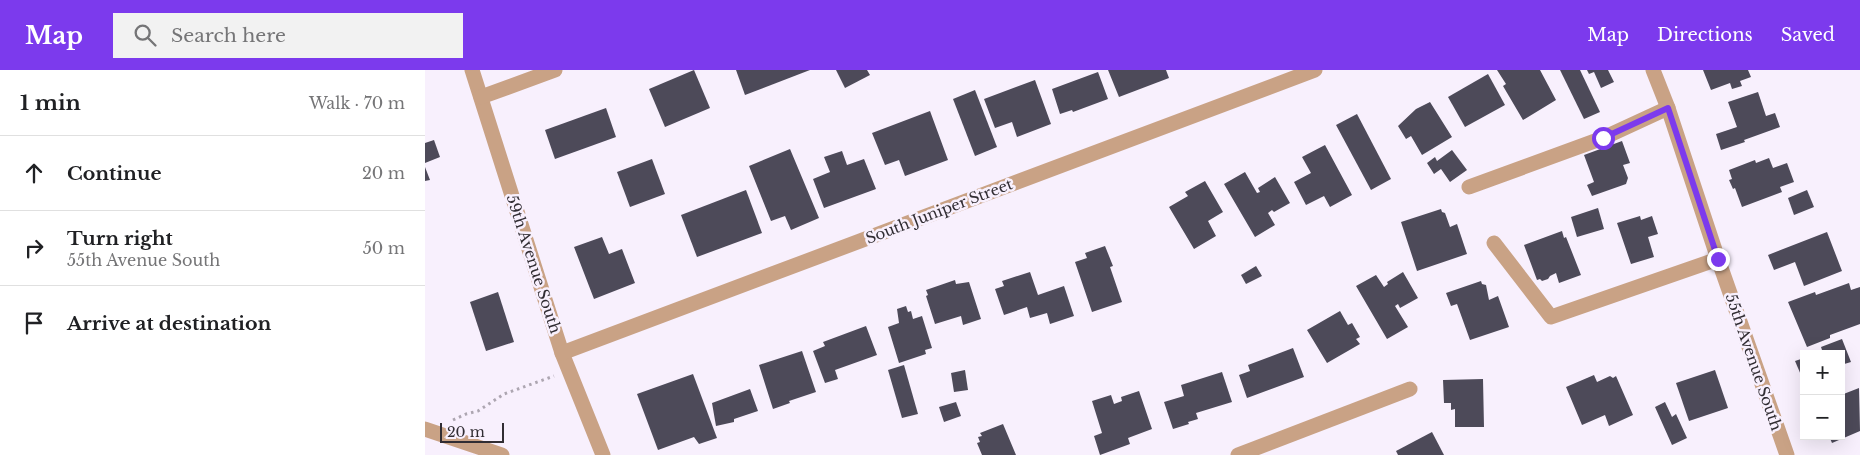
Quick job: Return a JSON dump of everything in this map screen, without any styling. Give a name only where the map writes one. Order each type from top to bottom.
[{"type":"street","name":"59th Avenue South","points":[[471,70],[562,353],[603,455]]},
{"type":"street","points":[[481,97],[555,70]]},
{"type":"street","name":"South Juniper Street","points":[[562,353],[1315,70]]},
{"type":"street","name":"55th Avenue South","points":[[1653,70],[1668,108],[1718,259],[1787,455]]},
{"type":"street","points":[[1469,187],[1603,138],[1668,108]]},
{"type":"street","points":[[1493,244],[1551,317],[1718,259]]},
{"type":"street","points":[[1238,455],[1410,390]]},
{"type":"street","points":[[429,430],[502,455]]},
{"type":"path","points":[[429,430],[466,414],[478,411],[503,394],[569,371]]},
{"type":"building","points":[[694,70],[710,108],[665,127],[649,89]]},
{"type":"building","points":[[736,70],[810,70],[745,95]]},
{"type":"building","points":[[836,70],[867,70],[870,75],[845,88]]},
{"type":"building","points":[[1108,70],[1166,70],[1169,78],[1119,97]]},
{"type":"building","points":[[1497,70],[1540,70],[1556,100],[1523,120],[1503,86],[1506,84]]},
{"type":"building","points":[[1560,70],[1580,70],[1600,112],[1584,119]]},
{"type":"building","points":[[1587,70],[1608,70],[1614,82],[1601,88],[1594,72],[1589,74]]},
{"type":"building","points":[[1703,70],[1748,70],[1751,77],[1740,81],[1742,86],[1732,89],[1730,83],[1711,90]]},
{"type":"building","points":[[1098,72],[1108,99],[1073,112],[1072,110],[1060,114],[1052,89]]},
{"type":"building","points":[[1488,74],[1505,105],[1465,127],[1448,97]]},
{"type":"building","points":[[1035,80],[1051,124],[1017,137],[1012,122],[995,128],[984,99]]},
{"type":"building","points":[[975,90],[997,147],[975,156],[953,99]]},
{"type":"building","points":[[1758,92],[1766,116],[1775,113],[1780,127],[1721,150],[1716,134],[1737,127],[1728,102]]},
{"type":"building","points":[[1430,102],[1452,137],[1422,155],[1411,136],[1406,139],[1398,126],[1416,109]]},
{"type":"building","points":[[606,108],[616,137],[555,159],[545,130]]},
{"type":"building","points":[[930,111],[948,160],[905,176],[899,160],[885,165],[872,133]]},
{"type":"building","points":[[1357,114],[1391,179],[1371,190],[1336,125]]},
{"type":"building","points":[[434,140],[440,157],[425,163],[425,143]]},
{"type":"building","points":[[1622,141],[1630,163],[1623,165],[1628,178],[1626,184],[1592,196],[1587,185],[1594,182],[1584,155]]},
{"type":"building","points":[[1325,145],[1352,195],[1330,207],[1324,196],[1306,205],[1294,182],[1311,173],[1302,157]]},
{"type":"building","points":[[790,149],[819,218],[791,230],[785,216],[771,221],[749,166]]},
{"type":"building","points":[[1452,150],[1467,170],[1450,182],[1441,169],[1434,174],[1427,163],[1435,157],[1437,161]]},
{"type":"building","points":[[842,151],[847,165],[864,159],[876,189],[824,208],[813,179],[830,172],[824,157]]},
{"type":"building","points":[[1769,158],[1773,168],[1787,163],[1794,182],[1780,187],[1782,192],[1742,207],[1735,188],[1733,189],[1729,180],[1732,179],[1729,170],[1755,160],[1756,163]]},
{"type":"building","points":[[652,159],[665,194],[630,207],[617,172]]},
{"type":"building","points":[[425,167],[430,180],[425,181]]},
{"type":"building","points":[[1245,172],[1257,193],[1260,192],[1258,188],[1275,177],[1290,203],[1274,212],[1272,210],[1268,213],[1275,225],[1255,237],[1224,184]]},
{"type":"building","points":[[1205,181],[1223,212],[1208,221],[1216,236],[1194,249],[1169,207],[1188,196],[1185,192]]},
{"type":"building","points":[[746,190],[762,233],[697,257],[681,215]]},
{"type":"building","points":[[1807,190],[1814,207],[1794,215],[1788,198]]},
{"type":"building","points":[[1598,208],[1604,229],[1577,237],[1571,217]]},
{"type":"building","points":[[1441,209],[1445,213],[1450,227],[1457,224],[1467,254],[1417,271],[1401,222]]},
{"type":"building","points":[[1640,216],[1641,220],[1652,216],[1658,234],[1648,237],[1654,257],[1631,264],[1617,223]]},
{"type":"building","points":[[1562,231],[1581,275],[1559,283],[1556,273],[1548,279],[1537,280],[1524,245]]},
{"type":"building","points":[[1827,232],[1842,271],[1804,286],[1795,262],[1774,270],[1768,255]]},
{"type":"building","points":[[602,237],[609,254],[622,249],[635,283],[594,299],[574,247]]},
{"type":"building","points":[[1105,246],[1113,266],[1110,267],[1122,302],[1092,312],[1075,262],[1087,258],[1085,253]]},
{"type":"building","points":[[1256,266],[1262,276],[1246,284],[1241,275]]},
{"type":"building","points":[[1030,272],[1038,295],[1064,286],[1074,316],[1050,324],[1047,313],[1030,318],[1027,307],[1004,315],[995,289],[1004,286],[1002,281]]},
{"type":"building","points":[[1403,272],[1418,298],[1400,308],[1398,304],[1395,306],[1408,327],[1387,339],[1356,286],[1376,275],[1384,287],[1388,284],[1387,282]]},
{"type":"building","points":[[955,280],[956,284],[969,282],[981,319],[963,325],[961,316],[935,324],[926,296],[928,295],[926,290]]},
{"type":"building","points":[[1481,281],[1482,284],[1486,285],[1489,300],[1498,296],[1509,327],[1470,340],[1457,304],[1451,306],[1446,293]]},
{"type":"building","points":[[1849,283],[1851,290],[1860,287],[1860,324],[1830,335],[1830,338],[1807,347],[1788,302],[1815,292],[1816,295]]},
{"type":"building","points":[[498,292],[514,342],[486,351],[470,302]]},
{"type":"building","points":[[906,306],[908,312],[911,311],[913,319],[922,316],[932,348],[925,350],[926,354],[899,363],[888,327],[899,323],[897,309]]},
{"type":"building","points":[[1340,311],[1348,325],[1352,323],[1360,337],[1356,339],[1360,344],[1327,363],[1307,330]]},
{"type":"building","points":[[866,326],[877,355],[835,370],[838,379],[825,383],[813,351],[825,346],[823,342]]},
{"type":"building","points":[[1842,339],[1851,362],[1845,364],[1845,350],[1822,350],[1821,347]]},
{"type":"building","points":[[1293,348],[1304,377],[1247,398],[1239,375],[1250,371],[1248,365]]},
{"type":"building","points":[[802,351],[816,392],[789,401],[790,403],[773,409],[759,365]]},
{"type":"building","points":[[1800,359],[1800,373],[1795,361]]},
{"type":"building","points":[[904,365],[918,414],[902,418],[888,370]]},
{"type":"building","points":[[965,370],[968,390],[954,392],[951,373]]},
{"type":"building","points":[[1715,370],[1728,408],[1689,421],[1676,383]]},
{"type":"building","points":[[1222,372],[1232,402],[1196,413],[1198,419],[1173,429],[1164,402],[1184,396],[1181,385]]},
{"type":"building","points":[[693,374],[717,438],[699,444],[694,437],[658,450],[637,394]]},
{"type":"building","points":[[1594,375],[1597,382],[1610,376],[1613,378],[1616,376],[1633,415],[1609,426],[1605,415],[1582,425],[1566,387]]},
{"type":"building","points":[[1483,379],[1484,427],[1455,427],[1455,409],[1451,410],[1451,403],[1444,403],[1443,380]]},
{"type":"building","points":[[1859,388],[1860,431],[1845,437],[1845,395]]},
{"type":"building","points":[[750,389],[758,411],[734,419],[734,422],[716,426],[712,403]]},
{"type":"building","points":[[1139,391],[1152,429],[1128,438],[1130,444],[1100,455],[1094,436],[1102,433],[1092,401],[1111,395],[1114,404],[1122,401],[1121,397]]},
{"type":"building","points":[[956,402],[961,416],[944,422],[939,407]]},
{"type":"building","points":[[1665,402],[1672,417],[1676,414],[1687,438],[1672,445],[1655,407]]},
{"type":"building","points":[[1003,424],[1016,455],[982,455],[977,443],[980,442],[978,437],[982,436],[980,433]]},
{"type":"building","points":[[1432,432],[1444,455],[1398,455],[1396,451]]},
{"type":"route","points":[[1603,138],[1668,108],[1718,259]]}]
